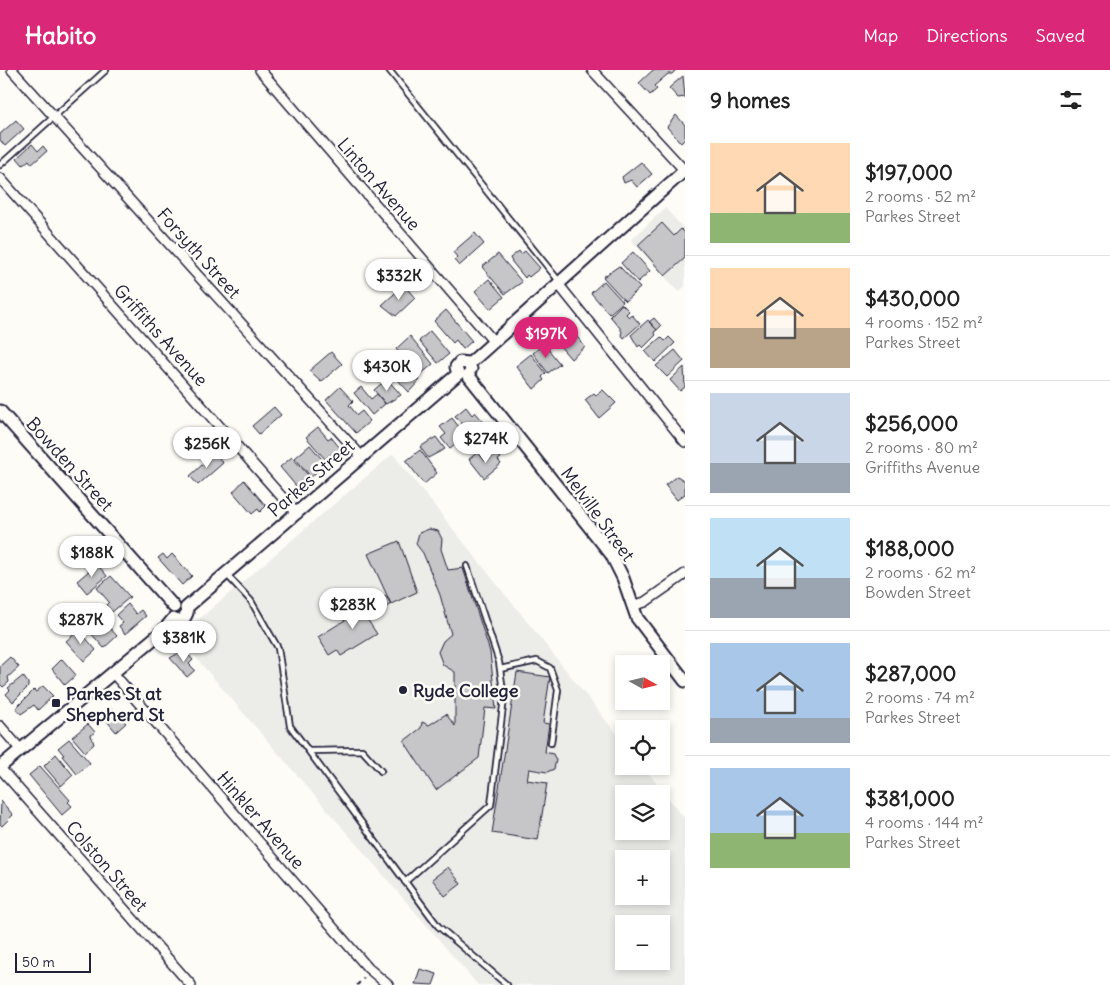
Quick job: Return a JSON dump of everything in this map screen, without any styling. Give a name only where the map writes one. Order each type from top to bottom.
[{"type":"street","name":"Forsyth Street","points":[[12,70],[362,457]]},
{"type":"street","name":"Linton Avenue","points":[[260,70],[494,342]]},
{"type":"street","points":[[592,70],[685,171]]},
{"type":"street","name":"Parkes Street","points":[[113,673],[164,630],[173,619],[178,622],[184,620],[187,613],[180,608],[226,574],[465,371],[494,342],[560,285],[685,171]]},
{"type":"street","name":"Griffiths Avenue","points":[[0,178],[297,514]]},
{"type":"street","points":[[560,285],[685,442]]},
{"type":"street","name":"Melville Street","points":[[465,371],[611,554],[644,630],[685,681]]},
{"type":"street","name":"Bowden Street","points":[[0,411],[180,608]]},
{"type":"street","points":[[632,606],[651,599],[685,574]]},
{"type":"street","points":[[0,768],[113,673]]},
{"type":"street","name":"Hinkler Avenue","points":[[113,673],[368,968],[388,985]]},
{"type":"street","points":[[0,726],[21,750]]},
{"type":"street","name":"Colston Street","points":[[0,768],[190,985]]},
{"type":"lane","points":[[0,165],[106,70]]},
{"type":"lane","points":[[389,70],[560,285]]},
{"type":"lane","points":[[405,882],[491,805],[504,698],[500,670],[467,566]]},
{"type":"lane","points":[[226,574],[251,601],[278,648],[290,726],[310,750],[438,926],[507,985]]},
{"type":"lane","points":[[500,670],[537,661],[550,668],[558,690],[550,743]]},
{"type":"lane","points":[[310,750],[362,750],[381,771]]},
{"type":"shaded area","points":[[665,208],[685,230],[685,286],[679,292],[631,240]]},
{"type":"shaded area","name":"Ryde College","points":[[393,454],[615,732],[615,775],[650,775],[658,785],[615,785],[615,840],[670,840],[670,800],[685,819],[685,985],[478,985],[178,637]]},
{"type":"building","points":[[653,70],[676,70],[654,86],[657,89],[650,95],[639,83]]},
{"type":"building","points":[[683,76],[685,97],[678,98],[669,88]]},
{"type":"building","points":[[676,115],[685,125],[685,139],[681,143],[667,127]]},
{"type":"building","points":[[16,120],[24,129],[5,146],[0,140],[0,134]]},
{"type":"building","points":[[32,144],[38,151],[43,146],[47,151],[32,164],[29,160],[23,165],[17,158]]},
{"type":"building","points":[[641,162],[652,174],[637,187],[631,180],[624,183],[622,177]]},
{"type":"building","points":[[662,223],[674,236],[681,229],[685,233],[685,258],[665,276],[638,245]]},
{"type":"building","points":[[475,233],[484,244],[459,266],[454,260],[457,257],[453,252]]},
{"type":"building","points":[[519,251],[521,254],[525,251],[540,268],[529,277],[527,275],[525,278],[510,258]]},
{"type":"building","points":[[633,252],[650,271],[638,282],[621,263]]},
{"type":"building","points":[[498,254],[522,282],[505,294],[482,267]]},
{"type":"building","points":[[619,266],[640,288],[625,301],[603,277]]},
{"type":"building","points":[[489,279],[504,297],[490,309],[475,291]]},
{"type":"building","points":[[604,281],[623,302],[609,314],[591,293]]},
{"type":"building","points":[[404,285],[415,298],[396,316],[382,305]]},
{"type":"building","points":[[622,304],[629,311],[626,314],[629,317],[632,315],[640,324],[624,338],[620,328],[610,316]]},
{"type":"building","points":[[446,310],[472,341],[463,349],[456,340],[453,343],[434,321]]},
{"type":"building","points":[[654,318],[661,326],[657,330],[649,322]]},
{"type":"building","points":[[648,320],[657,330],[654,332],[656,335],[643,348],[640,345],[638,347],[631,335]]},
{"type":"building","points":[[571,329],[585,347],[571,359],[553,338],[562,331],[565,334]]},
{"type":"building","points":[[430,331],[449,354],[438,363],[419,341]]},
{"type":"building","points":[[410,336],[433,364],[419,376],[396,349]]},
{"type":"building","points":[[661,337],[665,341],[669,337],[675,343],[655,362],[645,351]]},
{"type":"building","points":[[544,344],[560,364],[548,373],[533,353]]},
{"type":"building","points":[[675,350],[684,361],[667,377],[656,366]]},
{"type":"building","points":[[331,352],[342,364],[321,382],[309,371]]},
{"type":"building","points":[[531,354],[546,373],[542,377],[544,380],[534,389],[516,366]]},
{"type":"building","points":[[403,360],[420,380],[409,392],[396,378],[403,370],[398,364]]},
{"type":"building","points":[[684,367],[685,387],[680,391],[670,380]]},
{"type":"building","points":[[387,379],[401,395],[386,404],[374,390]]},
{"type":"building","points":[[340,387],[353,401],[349,405],[357,415],[362,411],[370,421],[356,433],[326,400]]},
{"type":"building","points":[[361,387],[371,399],[377,394],[385,404],[372,415],[354,393]]},
{"type":"building","points":[[603,390],[616,403],[599,418],[585,400],[594,393],[596,395]]},
{"type":"building","points":[[274,407],[281,415],[259,434],[252,426]]},
{"type":"building","points":[[466,407],[472,415],[475,412],[483,421],[469,433],[455,416]]},
{"type":"building","points":[[452,418],[466,436],[450,449],[441,438],[446,434],[440,427]]},
{"type":"building","points":[[318,427],[328,439],[331,437],[344,453],[338,458],[334,452],[325,459],[306,437]]},
{"type":"building","points":[[436,437],[445,449],[428,458],[420,447]]},
{"type":"building","points":[[310,445],[326,464],[311,477],[295,458]]},
{"type":"building","points":[[420,450],[437,473],[424,484],[406,461]]},
{"type":"building","points":[[478,452],[485,461],[496,452],[501,458],[498,460],[501,464],[484,478],[469,459]]},
{"type":"building","points":[[215,453],[223,463],[198,485],[190,476]]},
{"type":"building","points":[[292,457],[308,475],[296,486],[280,467]]},
{"type":"building","points":[[677,476],[685,481],[685,494],[677,500],[665,485]]},
{"type":"building","points":[[244,480],[266,506],[260,512],[258,509],[252,514],[233,492]]},
{"type":"building","points":[[429,529],[438,531],[442,539],[441,549],[448,570],[463,568],[490,652],[496,709],[485,708],[479,758],[436,790],[404,741],[421,728],[422,722],[429,725],[446,714],[455,726],[455,672],[443,665],[438,652],[443,641],[451,634],[440,595],[423,553],[416,544],[419,533]]},
{"type":"building","points":[[399,541],[417,592],[391,604],[368,554]]},
{"type":"building","points":[[163,554],[167,559],[172,554],[192,576],[182,585],[158,558]]},
{"type":"building","points":[[97,564],[107,576],[87,593],[77,581]]},
{"type":"building","points":[[111,576],[130,597],[112,612],[106,605],[109,602],[97,588]]},
{"type":"building","points":[[385,595],[391,604],[367,619],[377,634],[341,656],[337,650],[329,655],[318,637]]},
{"type":"building","points":[[128,604],[136,614],[141,610],[146,616],[125,634],[119,626],[123,623],[116,615]]},
{"type":"building","points":[[94,610],[117,636],[104,648],[81,622]]},
{"type":"building","points":[[79,630],[96,650],[84,661],[66,641]]},
{"type":"building","points":[[184,650],[193,660],[189,664],[195,670],[187,677],[170,658]]},
{"type":"building","points":[[10,657],[19,667],[8,677],[9,682],[3,687],[0,684],[0,666]]},
{"type":"building","points":[[62,659],[76,675],[65,685],[52,669]]},
{"type":"building","points":[[517,672],[550,677],[543,723],[549,724],[545,752],[553,754],[556,760],[554,769],[547,772],[529,769],[527,780],[547,783],[538,840],[492,833]]},
{"type":"building","points":[[23,676],[28,683],[28,687],[13,702],[6,694],[10,690],[8,688]]},
{"type":"building","points":[[43,686],[53,696],[38,710],[34,705],[21,714],[16,708],[34,690],[36,692]]},
{"type":"building","points":[[110,708],[126,723],[116,732],[102,715]]},
{"type":"building","points":[[88,724],[95,732],[91,735],[94,744],[85,752],[72,737]]},
{"type":"building","points":[[69,739],[90,763],[77,774],[58,748]]},
{"type":"building","points":[[56,754],[73,775],[61,786],[44,766]]},
{"type":"building","points":[[40,766],[70,800],[68,802],[72,806],[62,815],[29,775]]},
{"type":"building","points":[[1,801],[13,815],[2,826],[0,824]]},
{"type":"building","points":[[448,867],[461,884],[445,896],[432,879]]},
{"type":"building","points":[[420,969],[437,974],[433,985],[415,984]]},
{"type":"place","name":"Ryde College","points":[[403,690]]},
{"type":"place","name":"Parkes St at Shepherd St","points":[[56,703]]}]
